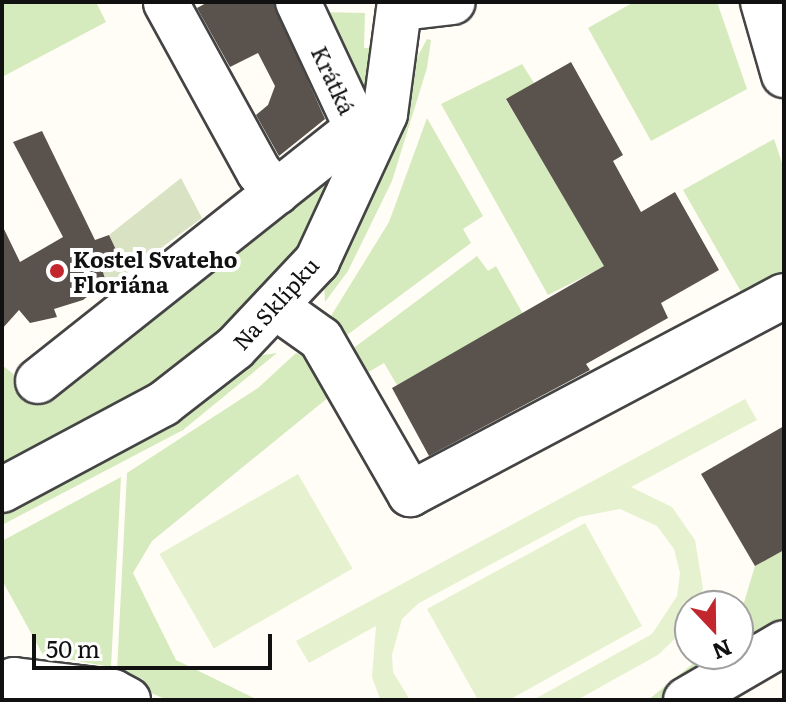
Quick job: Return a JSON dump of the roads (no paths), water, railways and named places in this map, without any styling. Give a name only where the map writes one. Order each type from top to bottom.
[{"type":"street","name":"Krátká","points":[[298,2],[371,121]]},
{"type":"street","points":[[401,5],[453,2]]},
{"type":"street","points":[[763,2],[784,75]]},
{"type":"street","points":[[166,3],[259,172],[277,192]]},
{"type":"street","name":"Na Sklípku","points":[[2,490],[163,404],[235,348],[317,261],[371,121],[401,5]]},
{"type":"street","points":[[38,381],[371,121]]},
{"type":"street","points":[[276,307],[321,339],[410,494],[784,296]]},
{"type":"street","points":[[686,700],[784,643]]},
{"type":"street","points":[[6,674],[113,692],[128,700]]},
{"type":"place","name":"Kostel Svateho Floriána","points":[[57,271]]}]
